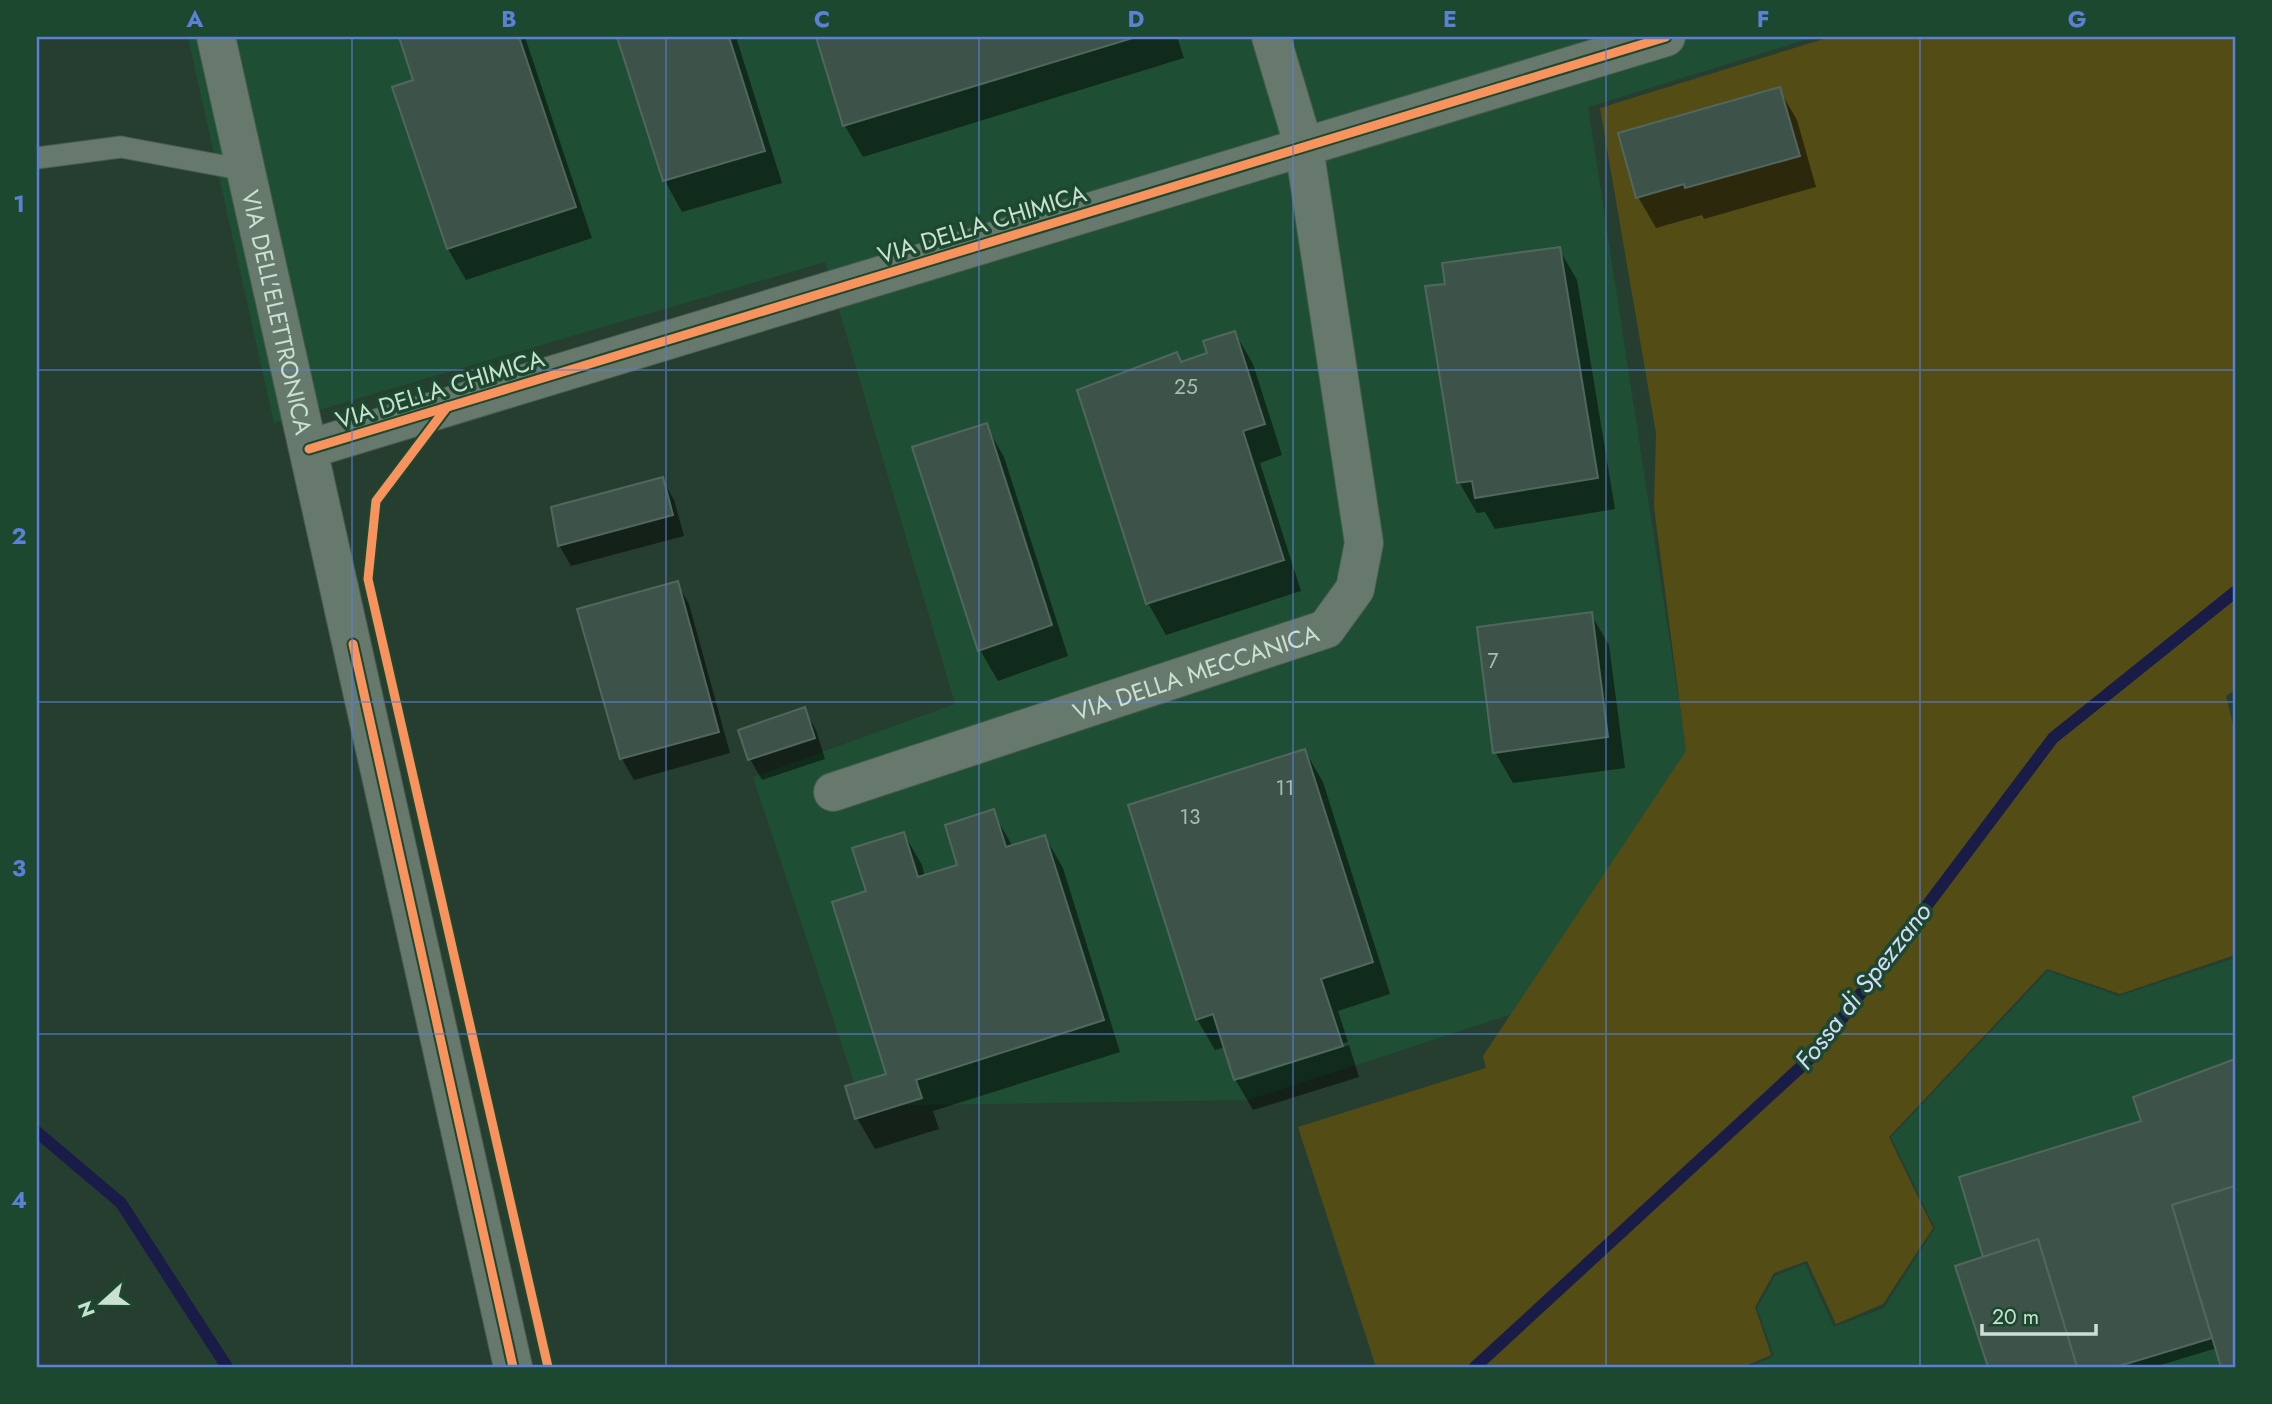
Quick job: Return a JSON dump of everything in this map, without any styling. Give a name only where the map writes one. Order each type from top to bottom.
[{"type":"street","name":"VIA DELL'ELETTRONICA","points":[[216,37],[513,1367]]},
{"type":"street","name":"VIA DELLA MECCANICA","points":[[833,792],[1326,629],[1355,589],[1364,543],[1304,147],[1271,37]]},
{"type":"street","name":"VIA DELLA CHIMICA","points":[[309,449],[1666,37]]},
{"type":"lane","points":[[37,158],[121,147],[245,170]]},
{"type":"shaded area","points":[[188,37],[1815,37],[1588,107],[1687,754],[1518,1012],[1249,1100],[862,1106],[753,777],[955,704],[825,262],[274,423]]},
{"type":"shaded area","points":[[1830,37],[2235,37],[2235,690],[2226,696],[2235,732],[2235,955],[2120,994],[2047,969],[1889,1137],[1933,1228],[1883,1304],[1836,1324],[1807,1261],[1774,1273],[1755,1307],[1771,1355],[1743,1367],[1376,1367],[1298,1127],[1486,1068],[1483,1056],[1686,751],[1654,507],[1656,433],[1600,108]]},
{"type":"shaded area","points":[[2235,958],[2235,1367],[1750,1367],[1774,1356],[1757,1308],[1775,1276],[1805,1264],[1834,1327],[1884,1308],[1935,1228],[1891,1137],[2048,971],[2119,996]]},
{"type":"building","points":[[399,37],[519,37],[576,207],[447,249],[392,87],[413,80]]},
{"type":"building","points":[[617,37],[729,37],[765,151],[663,181]]},
{"type":"building","points":[[816,37],[1136,37],[843,126]]},
{"type":"building","points":[[1780,87],[1800,156],[1685,188],[1684,184],[1636,198],[1618,133]]},
{"type":"building","points":[[1560,247],[1598,478],[1475,498],[1472,481],[1457,483],[1425,286],[1445,284],[1442,263]]},
{"type":"building","points":[[1235,331],[1265,424],[1243,431],[1284,560],[1146,604],[1077,390],[1177,352],[1181,362],[1207,353],[1203,341]]},
{"type":"building","points":[[987,423],[1052,625],[978,651],[912,447]]},
{"type":"building","points":[[663,477],[673,515],[558,546],[551,507]]},
{"type":"building","points":[[678,581],[719,732],[620,759],[577,609]]},
{"type":"building","points":[[1592,612],[1608,737],[1493,753],[1477,627]]},
{"type":"building","points":[[805,707],[815,738],[748,760],[738,730]]},
{"type":"building","points":[[1305,749],[1373,962],[1321,979],[1343,1046],[1234,1080],[1213,1014],[1196,1020],[1128,805]]},
{"type":"building","points":[[994,809],[1006,847],[1045,835],[1104,1020],[916,1080],[922,1098],[855,1119],[845,1086],[886,1074],[832,902],[866,891],[852,848],[904,832],[918,877],[957,865],[945,825]]},
{"type":"building","points":[[2235,1059],[2235,1186],[2172,1205],[2212,1338],[2116,1367],[2077,1367],[2038,1239],[1983,1257],[1959,1177],[2141,1121],[2133,1097]]},
{"type":"building","points":[[2235,1186],[2235,1367],[2221,1367],[2172,1205]]},
{"type":"building","points":[[2038,1239],[2077,1367],[1988,1367],[1955,1266]]},
{"type":"waterway","name":"Fossa di Spezzano","points":[[1475,1367],[1816,1053],[2053,738],[2235,592]]},
{"type":"waterway","name":"Fossa di Spezzano","points":[[37,1132],[121,1203],[227,1367]]},
{"type":"cycle path","points":[[309,449],[1666,37]]},
{"type":"cycle path","points":[[447,407],[376,501],[368,579],[548,1367]]},
{"type":"cycle path","points":[[353,644],[513,1367]]}]
